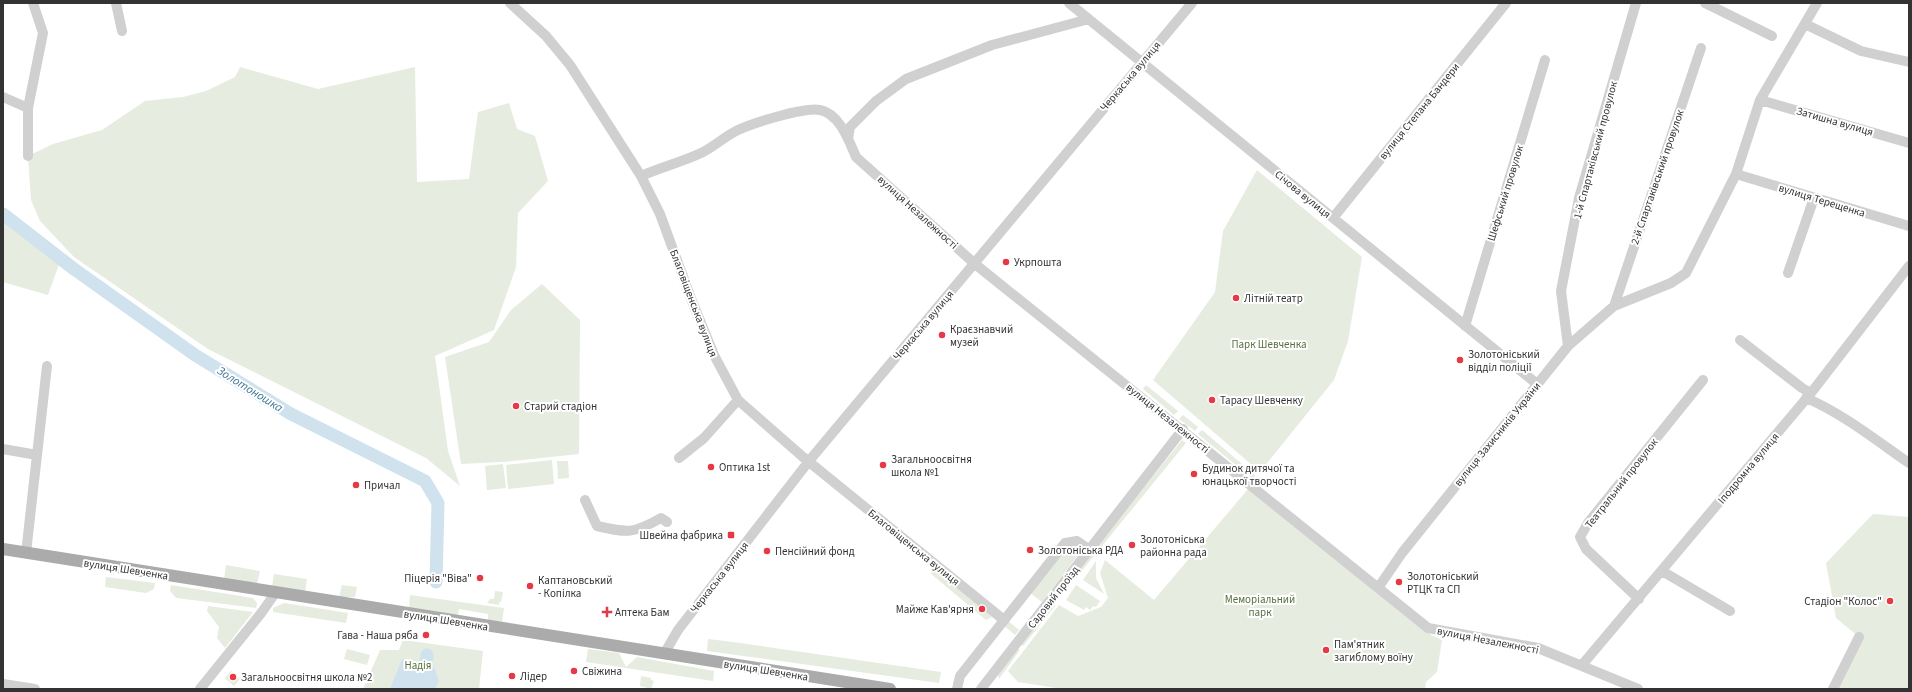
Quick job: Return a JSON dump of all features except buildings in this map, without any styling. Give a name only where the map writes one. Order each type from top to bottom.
[{"type":"main road","name":"вулиця Шевченка","points":[[3,549],[890,689]]},
{"type":"street","points":[[28,156],[28,108],[43,33],[33,3]]},
{"type":"street","points":[[116,3],[122,31]]},
{"type":"street","name":"Благовіщенська вулиця","points":[[510,3],[546,36],[570,65],[641,176],[660,214],[714,355],[738,400],[809,461],[1004,620]]},
{"type":"street","name":"Січова вулиця","points":[[1070,3],[1537,384]]},
{"type":"street","name":"Черкаська вулиця","points":[[664,654],[678,630],[809,461],[975,264],[1141,62],[1192,3]]},
{"type":"street","name":"вулиця Степана Бандери","points":[[1333,218],[1506,3]]},
{"type":"street","name":"1-й Спартаківський провулок","points":[[1568,346],[1561,291],[1579,198],[1636,3]]},
{"type":"street","points":[[1705,3],[1772,36]]},
{"type":"street","name":"вулиця Захисників України","points":[[1378,588],[1402,553],[1568,346],[1614,306],[1671,283],[1686,273],[1736,174],[1760,100],[1817,3]]},
{"type":"street","points":[[848,139],[850,126],[876,101],[906,79],[992,45],[1089,19]]},
{"type":"street","points":[[1805,24],[1861,51],[1909,62]]},
{"type":"street","name":"2-й Спартаківський провулок","points":[[1614,306],[1701,48]]},
{"type":"street","name":"Шефський провулок","points":[[1465,326],[1545,60]]},
{"type":"street","points":[[3,97],[28,108]]},
{"type":"street","name":"Затишна вулиця","points":[[1760,100],[1909,143]]},
{"type":"street","name":"вулиця Незалежності","points":[[641,176],[702,153],[737,131],[762,121],[805,111],[820,110],[833,117],[848,139],[856,157],[975,264],[1183,429],[1428,628],[1538,648],[1638,689]]},
{"type":"street","name":"вулиця Терещенка","points":[[1736,174],[1909,226]]},
{"type":"street","points":[[1788,272],[1814,198]]},
{"type":"street","name":"Іподромна вулиця","points":[[1582,665],[1809,395],[1909,266]]},
{"type":"street","points":[[1740,340],[1802,388],[1816,402],[1865,432],[1909,463]]},
{"type":"street","points":[[26,553],[47,366]]},
{"type":"street","name":"Театральний провулок","points":[[1639,599],[1586,550],[1580,537],[1588,523],[1703,380]]},
{"type":"street","points":[[679,458],[704,438],[738,400]]},
{"type":"street","name":"Садовий проїзд","points":[[981,689],[1183,429]]},
{"type":"street","points":[[3,449],[37,455]]},
{"type":"street","points":[[585,500],[597,526],[623,532],[643,528],[661,518],[667,522]]},
{"type":"street","points":[[957,689],[960,676],[1065,543],[1077,541],[1090,550]]},
{"type":"street","points":[[1662,571],[1730,611]]},
{"type":"street","points":[[200,689],[262,612],[276,592]]},
{"type":"street","points":[[1833,689],[1859,637]]},
{"type":"street","points":[[3,684],[35,689]]},
{"type":"green space","points":[[240,67],[318,89],[415,67],[417,182],[469,179],[478,112],[509,103],[517,129],[535,136],[548,181],[518,213],[516,267],[494,330],[435,356],[448,451],[460,486],[426,458],[208,349],[74,257],[40,221],[31,200],[28,156],[53,144],[102,130],[145,101],[183,97],[206,91],[235,77]]},
{"type":"green space","name":"Парк Шевченка","points":[[1257,170],[1362,257],[1348,341],[1334,380],[1260,472],[1153,380],[1215,292],[1223,231]]},
{"type":"green space","points":[[3,214],[61,259],[48,295],[3,282]]},
{"type":"green space","name":"Старий стадіон","points":[[542,284],[580,320],[579,454],[502,462],[461,464],[445,357],[489,342],[511,310]]},
{"type":"green space","points":[[1146,385],[1178,411],[1174,415],[1143,389]]},
{"type":"green space","points":[[1183,415],[1198,427],[1195,431],[1179,419]]},
{"type":"green space","points":[[1202,430],[1255,475],[1254,480],[1198,434]]},
{"type":"green space","points":[[1182,440],[1186,443],[1076,578],[1073,576]]},
{"type":"green space","points":[[552,460],[554,484],[508,489],[506,465]]},
{"type":"green space","points":[[557,461],[568,461],[569,478],[558,479]]},
{"type":"green space","points":[[503,464],[506,488],[487,490],[485,466]]},
{"type":"green space","name":"Меморіальний парк","points":[[1249,488],[1411,621],[1433,636],[1442,640],[1437,672],[1426,682],[1425,689],[1062,689],[1018,682],[1008,671],[1059,605],[1078,616],[1101,607],[1108,598],[1100,573],[1105,560],[1154,600]]},
{"type":"green space","points":[[1873,514],[1909,517],[1909,689],[1833,689],[1859,637],[1836,618],[1826,563]]},
{"type":"green space","points":[[1074,544],[1082,550],[1042,602],[1030,593],[1066,548]]},
{"type":"green space","points":[[1096,561],[1096,578],[1104,594],[1083,580]]},
{"type":"green space","points":[[226,565],[260,571],[257,584],[224,579]]},
{"type":"green space","points":[[936,571],[992,617],[986,620],[930,573]]},
{"type":"green space","points":[[274,574],[307,579],[305,592],[272,587]]},
{"type":"green space","points":[[106,577],[155,583],[154,589],[146,593],[105,587]]},
{"type":"green space","points":[[171,585],[253,598],[257,603],[256,608],[176,598],[170,591]]},
{"type":"green space","points":[[342,585],[357,587],[355,597],[339,597]]},
{"type":"green space","points":[[1076,585],[1100,601],[1096,607],[1093,606],[1090,610],[1086,607],[1084,610],[1066,600]]},
{"type":"green space","points":[[495,591],[503,592],[499,605],[487,603],[490,599],[494,599]]},
{"type":"green space","points":[[410,595],[504,608],[502,622],[488,620],[488,614],[459,609],[458,615],[409,608]]},
{"type":"green space","points":[[1049,601],[1055,606],[1023,646],[1018,642]]},
{"type":"green space","points":[[284,603],[348,613],[346,623],[273,612],[273,608]]},
{"type":"green space","points":[[208,606],[253,612],[225,648],[217,638],[219,627],[207,611]]},
{"type":"green space","points":[[1006,619],[1019,630],[1015,635],[1002,624]]},
{"type":"green space","points":[[708,639],[941,672],[939,683],[707,651]]},
{"type":"green space","name":"Надія","points":[[403,640],[483,651],[479,689],[363,689],[380,650],[399,650]]},
{"type":"green space","points":[[1014,646],[1020,650],[999,679],[996,669]]},
{"type":"green space","points":[[347,649],[370,655],[367,665],[344,659]]},
{"type":"green space","points":[[588,649],[619,653],[626,667],[637,657],[714,671],[713,681],[586,662]]},
{"type":"green space","points":[[231,671],[240,679],[234,686],[225,678]]},
{"type":"green space","points":[[641,676],[651,678],[651,680],[654,681],[651,689],[640,686]]},
{"type":"water","points":[[402,659],[433,665],[439,681],[435,689],[390,689]]},
{"type":"waterway","name":"Золотоношка","points":[[3,214],[74,269],[195,355],[291,414],[425,481],[438,503],[436,582]]},
{"type":"waterway","name":"Золотоношка","points":[[422,689],[427,655]]},
{"type":"place","name":"Укрпошта","points":[[1006,262]]},
{"type":"place","name":"Літній театр","points":[[1236,298]]},
{"type":"place","name":"Краєзнавчий музей","points":[[942,335]]},
{"type":"place","name":"Золотоніський відділ поліції","points":[[1460,360]]},
{"type":"place","name":"Тарасу Шевченку","points":[[1212,400]]},
{"type":"place","name":"Старий стадіон","points":[[516,406]]},
{"type":"place","name":"Загальноосвітня школа №1","points":[[883,465]]},
{"type":"place","name":"Оптика 1st","points":[[711,467]]},
{"type":"place","name":"Будинок дитячої та юнацької творчості","points":[[1194,474]]},
{"type":"place","name":"Причал","points":[[356,485]]},
{"type":"place","name":"Швейна фабрика","points":[[731,535]]},
{"type":"place","name":"Золотоніська районна рада","points":[[1132,545]]},
{"type":"place","name":"Золотоніська РДА","points":[[1030,550]]},
{"type":"place","name":"Пенсійний фонд","points":[[767,551]]},
{"type":"place","name":"Піцерія \"Віва\"","points":[[480,578]]},
{"type":"place","name":"Золотоніський РТЦК та СП","points":[[1399,582]]},
{"type":"place","name":"Каптановський - Копілка","points":[[530,586]]},
{"type":"place","name":"Стадіон \"Колос\"","points":[[1890,601]]},
{"type":"place","name":"Майже Кав'ярня","points":[[982,609]]},
{"type":"place","name":"Аптека Бам","points":[[607,612]]},
{"type":"place","name":"Гава - Наша ряба","points":[[426,635]]},
{"type":"place","name":"Пам'ятник загиблому воїну","points":[[1326,650]]},
{"type":"place","name":"Свіжина","points":[[574,671]]},
{"type":"place","name":"Лідер","points":[[512,676]]},
{"type":"place","name":"Загальноосвітня школа №2","points":[[233,677]]}]
